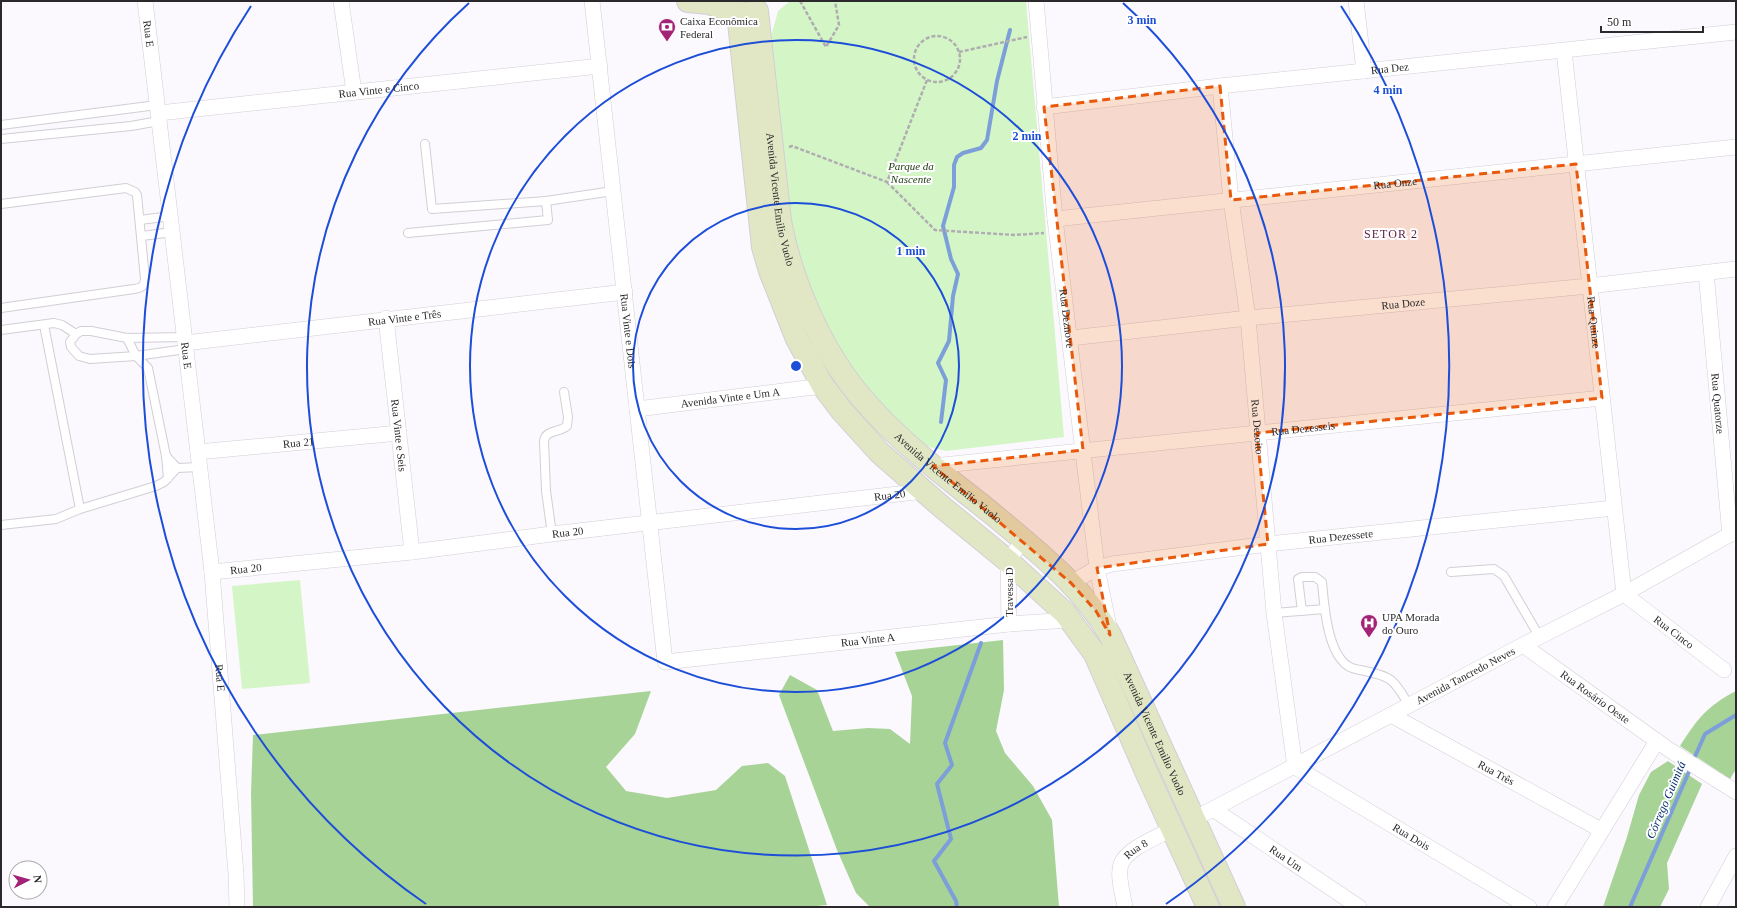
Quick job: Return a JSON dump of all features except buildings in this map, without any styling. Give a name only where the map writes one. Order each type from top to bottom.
[{"type":"main road","points":[[688,1],[743,7]]},
{"type":"main road","name":"Avenida Vicente Emilio Vuolo","points":[[743,7],[763,247],[770,271],[797,339],[823,386],[842,411],[880,453],[1008,561],[1065,613],[1095,654],[1208,907]]},
{"type":"main road","name":"Avenida Vicente Emilio Vuolo","points":[[743,7],[785,248],[795,279],[810,313],[838,365],[867,404],[903,441],[1023,540],[1072,583],[1096,611],[1110,635],[1234,907]]},
{"type":"street","name":"Rua E","points":[[146,1],[212,572],[237,907]]},
{"type":"street","points":[[341,1],[354,92]]},
{"type":"street","name":"Rua Vinte e Dois","points":[[592,1],[665,662]]},
{"type":"street","name":"Rua Deznove","points":[[1036,1],[1044,107],[1056,225],[1071,338],[1097,568],[1110,635]]},
{"type":"street","points":[[1356,1],[1364,71]]},
{"type":"street","name":"Rua Dez","points":[[1044,107],[1220,86],[1736,32]]},
{"type":"street","name":"Rua Quinze","points":[[1564,51],[1624,594]]},
{"type":"street","name":"Rua Vinte e Cinco","points":[[158,113],[600,66]]},
{"type":"street","name":"Rua Dezoito","points":[[1220,86],[1231,200],[1248,318],[1274,613],[1294,767]]},
{"type":"street","name":"Rua Onze","points":[[1056,225],[1231,200],[1736,147]]},
{"type":"street","name":"Rua Doze","points":[[1071,338],[1248,318],[1590,286],[1736,269]]},
{"type":"street","name":"Rua Quatorze","points":[[1706,272],[1733,533]]},
{"type":"street","name":"Rua Vinte e Três","points":[[185,343],[386,318],[624,292]]},
{"type":"street","name":"Rua Vinte e Seis","points":[[386,318],[412,552]]},
{"type":"street","name":"Avenida Vinte e Um A","points":[[637,410],[823,386]]},
{"type":"street","name":"Rua Dezesseis","points":[[933,466],[1602,398]]},
{"type":"street","name":"Rua 21","points":[[198,452],[399,433]]},
{"type":"street","name":"Rua 20","points":[[212,572],[412,552],[650,522],[924,491]]},
{"type":"street","name":"Rua Dezessete","points":[[1072,583],[1097,568],[1268,544],[1614,508]]},
{"type":"street","name":"Avenida Tancredo Neves","points":[[1194,819],[1523,644],[1624,594],[1733,533]]},
{"type":"street","name":"Travessa D","points":[[1009,624],[1008,561],[1023,540]]},
{"type":"street","name":"Rua Cinco","points":[[1624,594],[1724,670]]},
{"type":"street","name":"Rua Vinte A","points":[[665,662],[1009,624],[1070,620]]},
{"type":"street","name":"Rua Rosário Oeste","points":[[1523,644],[1663,745],[1736,792]]},
{"type":"street","name":"Rua Três","points":[[1391,715],[1601,830]]},
{"type":"street","points":[[1555,907],[1601,830],[1663,745]]},
{"type":"street","name":"Rua Dois","points":[[1294,767],[1529,907]]},
{"type":"street","name":"Rua Um","points":[[1213,809],[1359,907]]},
{"type":"street","name":"Rua 8","points":[[1125,907],[1120,873],[1121,864],[1130,852],[1172,829]]},
{"type":"street","points":[[1708,907],[1736,856]]},
{"type":"lane","points":[[158,113],[131,126],[5,138],[4,124],[158,113]]},
{"type":"lane","points":[[425,144],[432,209],[546,201],[613,190]]},
{"type":"lane","points":[[1,204],[126,188],[135,192],[142,236],[145,279],[141,288],[1,308]]},
{"type":"lane","points":[[408,233],[548,220],[546,201]]},
{"type":"lane","points":[[140,220],[170,216]]},
{"type":"lane","points":[[142,236],[172,232]]},
{"type":"lane","points":[[44,324],[80,508]]},
{"type":"lane","points":[[1,330],[44,324],[62,325],[76,334]]},
{"type":"lane","points":[[91,330],[127,338],[185,343],[136,356],[83,358],[71,346],[70,342],[76,334],[81,331],[91,330]]},
{"type":"lane","points":[[127,338],[136,356],[145,364],[150,375],[166,456],[168,478]]},
{"type":"lane","points":[[552,534],[546,490],[544,441],[545,436],[549,433],[562,431],[567,426],[568,417],[564,392]]},
{"type":"lane","points":[[166,456],[177,468]]},
{"type":"lane","points":[[1,525],[56,518],[80,508],[156,486],[168,478],[177,468],[200,467]]},
{"type":"lane","points":[[1452,572],[1494,569],[1504,576],[1540,636]]},
{"type":"lane","points":[[1302,611],[1298,580],[1302,577],[1315,577],[1322,582],[1325,610],[1336,650],[1343,662],[1348,666],[1384,675],[1393,680],[1409,705]]},
{"type":"lane","points":[[1274,613],[1325,610]]},
{"type":"path","points":[[800,1],[826,47],[838,25],[835,1]]},
{"type":"path","points":[[943,37],[950,40],[959,52],[959,67],[955,74],[942,82],[927,80],[916,70],[914,62],[917,47],[928,38],[943,37]]},
{"type":"path","points":[[959,52],[1016,38]]},
{"type":"path","points":[[887,182],[927,80]]},
{"type":"path","points":[[792,146],[887,182],[935,230],[1015,235],[1056,225]]},
{"type":"highlighted area","points":[[1220,86],[1231,200],[1576,164],[1602,398],[1257,433],[1268,544],[1097,568],[1110,635],[1096,611],[1071,583],[933,466],[1083,450],[1044,107]]},
{"type":"green space","name":"Parque da Nascente","points":[[790,1],[1026,1],[1064,437],[946,451],[922,445],[862,388],[828,338],[800,276],[785,210],[771,37],[778,11]]},
{"type":"green space","points":[[300,580],[310,683],[242,689],[232,586]]},
{"type":"green space","points":[[1003,640],[1004,690],[996,731],[1005,753],[1033,786],[1052,820],[1059,907],[870,907],[856,893],[837,850],[779,695],[790,675],[817,690],[833,731],[868,728],[890,729],[910,744],[912,696],[895,652]]},
{"type":"green space","points":[[651,691],[635,734],[606,767],[626,791],[667,798],[716,790],[742,766],[768,763],[785,776],[827,905],[807,907],[253,907],[251,793],[253,735]]},
{"type":"green space","points":[[1736,691],[1736,769],[1730,779],[1680,746],[1692,728],[1710,708]]},
{"type":"green space","points":[[1668,761],[1702,784],[1667,863],[1669,889],[1660,907],[1603,907],[1627,837],[1639,795],[1651,772]]},
{"type":"waterway","points":[[941,422],[946,380],[938,363],[949,341],[953,296],[958,274],[951,259],[943,226],[954,187],[954,165],[957,157],[963,153],[981,148],[987,140],[997,81],[1010,30]]},
{"type":"waterway","points":[[957,907],[956,901],[934,861],[951,839],[937,784],[952,765],[945,743],[981,643]]},
{"type":"waterway","name":"Córrego Guimitá","points":[[1693,761],[1705,734],[1736,715]]},
{"type":"waterway","name":"Córrego Guimitá","points":[[1630,907],[1691,767]]},
{"type":"place","name":"Caixa Econômica Federal","points":[[667,42]]},
{"type":"place","name":"UPA Morada do Ouro","points":[[1369,638]]},
{"type":"district","name":"SETOR 2","points":[[1391,234]]}]
